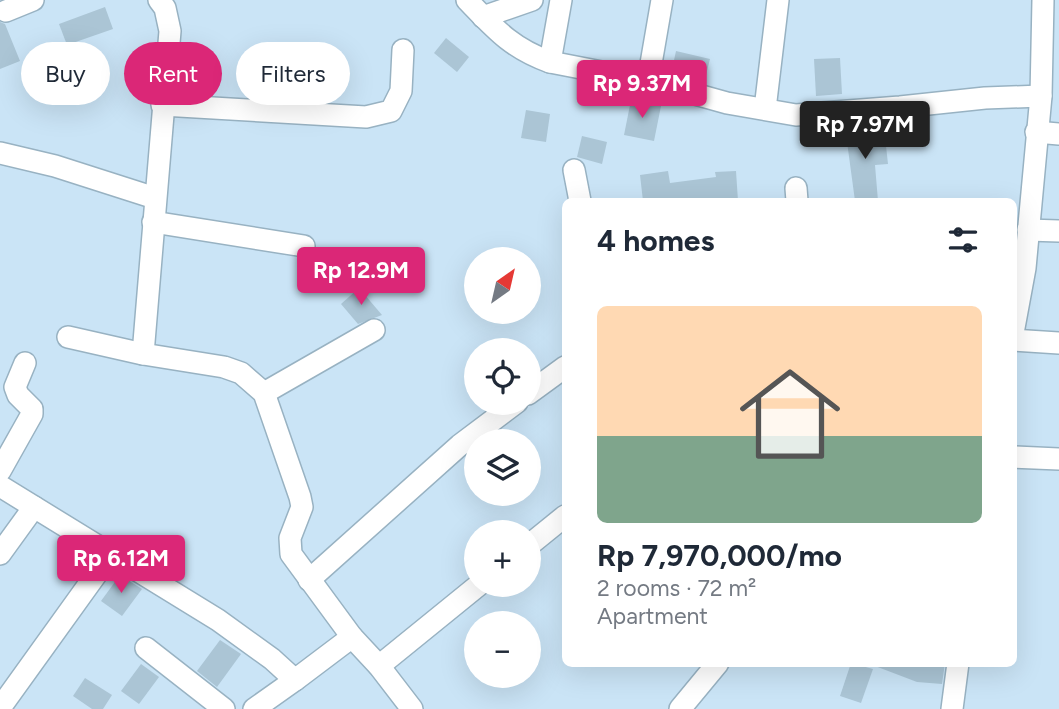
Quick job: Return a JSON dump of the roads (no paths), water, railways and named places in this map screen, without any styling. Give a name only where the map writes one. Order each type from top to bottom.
[{"type":"street","points":[[6,11],[33,0]]},
{"type":"street","points":[[467,0],[518,48],[550,62],[648,81],[727,103],[796,115],[985,98],[1041,96]]},
{"type":"street","points":[[483,17],[532,0]]},
{"type":"street","points":[[550,62],[561,0]]},
{"type":"street","points":[[648,81],[663,0]]},
{"type":"street","points":[[765,109],[778,0]]},
{"type":"street","points":[[1017,290],[1028,230],[1036,132],[1051,30],[1043,0]]},
{"type":"street","points":[[169,3],[169,42]]},
{"type":"street","points":[[143,354],[162,105],[366,117],[384,115],[391,111],[401,92],[403,50]]},
{"type":"street","points":[[1036,132],[1059,134]]},
{"type":"street","points":[[0,153],[55,166],[155,198]]},
{"type":"street","points":[[574,170],[579,198]]},
{"type":"street","points":[[153,222],[304,246]]},
{"type":"street","points":[[1028,230],[1059,231]]},
{"type":"street","points":[[264,393],[374,330]]},
{"type":"street","points":[[68,337],[143,354],[224,367],[241,373],[264,393],[302,507],[290,538],[292,554],[352,637],[379,666],[412,709]]},
{"type":"street","points":[[1017,340],[1059,343]]},
{"type":"street","points":[[0,471],[32,415],[32,409],[18,395],[15,387],[24,363]]},
{"type":"street","points":[[541,385],[562,369]]},
{"type":"street","points":[[309,580],[460,445],[500,415]]},
{"type":"street","points":[[1017,457],[1059,459]]},
{"type":"street","points":[[0,486],[218,620],[272,659],[295,680]]},
{"type":"street","points":[[0,554],[34,507]]},
{"type":"street","points":[[541,535],[562,518]]},
{"type":"street","points":[[0,708],[110,555]]},
{"type":"street","points":[[379,666],[464,597]]},
{"type":"street","points":[[254,709],[352,637]]},
{"type":"street","points":[[146,648],[224,709]]},
{"type":"street","points":[[680,709],[713,667]]},
{"type":"street","points":[[952,709],[957,667]]}]
